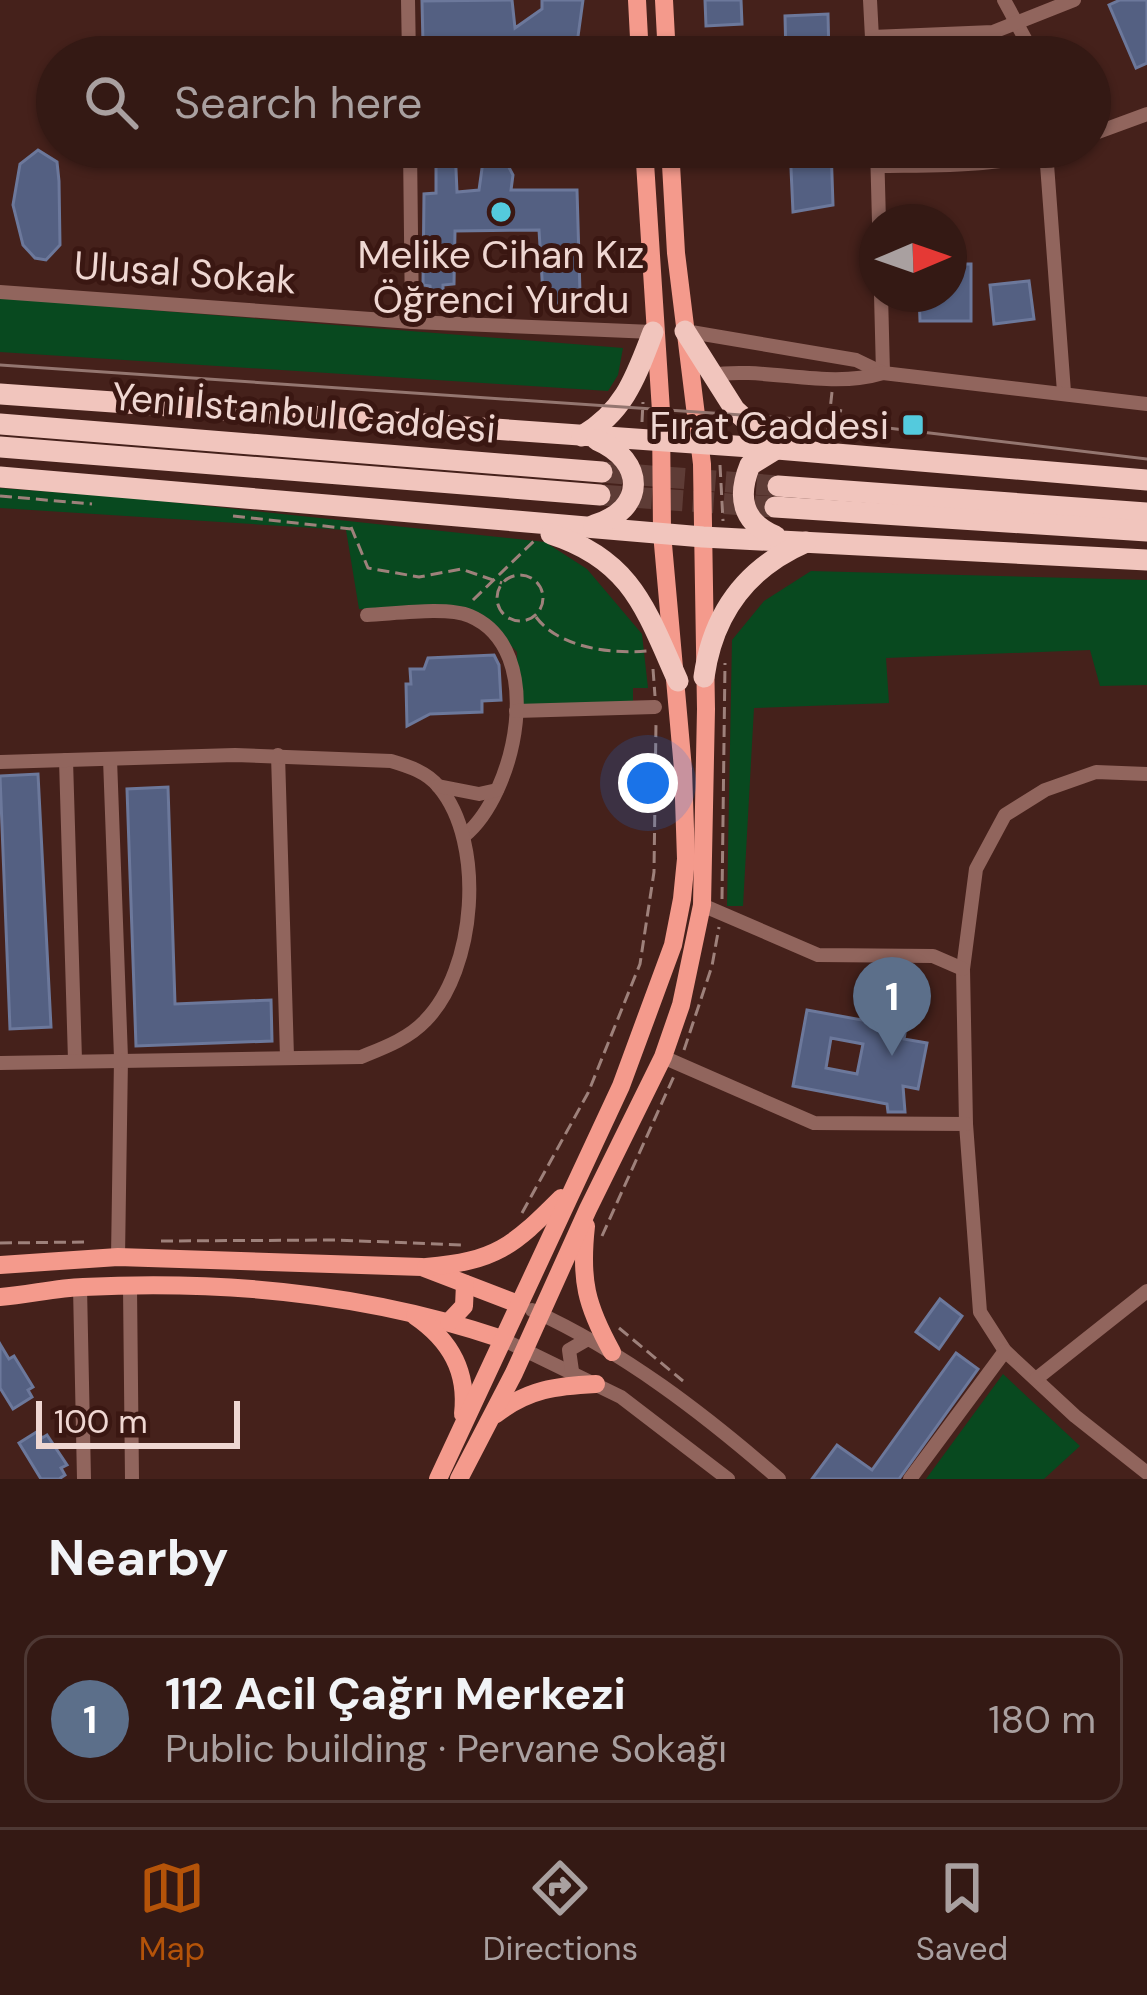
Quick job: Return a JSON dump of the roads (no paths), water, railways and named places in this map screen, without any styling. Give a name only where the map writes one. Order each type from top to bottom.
[{"type":"highway","points":[[585,436],[624,401],[653,332]]},
{"type":"highway","points":[[685,332],[702,378],[777,449]]},
{"type":"highway","points":[[0,394],[1147,480]]},
{"type":"highway","name":"Yeni İstanbul Caddesi","points":[[0,424],[601,483],[0,447]]},
{"type":"highway","points":[[585,436],[625,457],[633,480],[627,506],[618,518],[588,527]]},
{"type":"highway","points":[[777,449],[750,465],[743,500],[744,511],[756,526],[784,540]]},
{"type":"highway","points":[[0,477],[713,537],[1147,560]]},
{"type":"highway","points":[[1147,514],[776,496],[1147,531]]},
{"type":"highway","points":[[516,522],[586,545],[619,572],[646,607],[678,681]]},
{"type":"highway","points":[[704,677],[711,637],[731,598],[763,567],[808,542]]},
{"type":"main road","points":[[637,0],[639,36]]},
{"type":"main road","points":[[664,0],[666,36]]},
{"type":"main road","points":[[438,1479],[621,1086],[674,945],[686,859],[678,681],[662,533],[645,168]]},
{"type":"main road","points":[[672,168],[685,332]]},
{"type":"main road","points":[[459,1479],[663,1057],[681,1005],[702,905],[705,849],[704,677],[713,537],[702,378]]},
{"type":"main road","points":[[0,1265],[118,1249],[422,1267],[460,1264],[495,1255],[525,1234],[569,1190]]},
{"type":"main road","points":[[588,1209],[582,1262],[586,1298],[612,1352]]},
{"type":"main road","points":[[422,1267],[518,1304]]},
{"type":"main road","points":[[449,1322],[464,1306],[465,1284]]},
{"type":"main road","points":[[0,1297],[80,1287],[285,1290],[406,1310],[502,1339]]},
{"type":"main road","points":[[406,1310],[444,1339],[454,1355],[463,1376],[461,1429]]},
{"type":"main road","points":[[492,1417],[539,1388],[596,1384]]},
{"type":"street","points":[[408,0],[409,36]]},
{"type":"street","points":[[870,0],[872,36]]},
{"type":"street","points":[[1004,0],[1025,36]]},
{"type":"street","points":[[908,36],[993,32],[1074,0]]},
{"type":"street","points":[[1111,127],[1147,114]]},
{"type":"street","points":[[410,168],[412,322]]},
{"type":"street","points":[[878,168],[879,204]]},
{"type":"street","points":[[1053,168],[1064,392]]},
{"type":"street","name":"Ulusal Sokak","points":[[0,292],[412,322],[653,332]]},
{"type":"street","points":[[881,312],[883,373]]},
{"type":"street","points":[[685,332],[856,360],[883,373],[1147,404]]},
{"type":"street","points":[[702,378],[757,373],[833,379],[883,373]]},
{"type":"street","points":[[367,615],[469,615],[489,628],[504,648],[511,664],[514,738],[497,790],[478,824],[464,836]]},
{"type":"street","points":[[516,710],[656,707]]},
{"type":"street","points":[[0,762],[278,755],[391,761],[411,767],[438,786],[479,794],[497,790]]},
{"type":"street","points":[[278,755],[286,1057]]},
{"type":"street","points":[[110,759],[121,1058],[118,1249]]},
{"type":"street","points":[[65,760],[75,1060]]},
{"type":"street","points":[[1147,774],[1096,772],[1045,790],[1005,814],[976,869],[963,969],[966,1124],[980,1312],[1005,1351],[1147,1473]]},
{"type":"street","points":[[0,1063],[361,1058],[400,1040],[428,1020],[466,939],[470,873],[464,836],[438,786]]},
{"type":"street","points":[[702,905],[818,955],[933,956],[963,969]]},
{"type":"street","points":[[663,1057],[814,1123],[966,1124]]},
{"type":"street","points":[[80,1287],[84,1479]]},
{"type":"street","points":[[130,1287],[132,1479]]},
{"type":"street","points":[[1036,1379],[1147,1291]]},
{"type":"street","points":[[518,1304],[612,1352],[715,1423],[779,1479]]},
{"type":"street","points":[[502,1339],[621,1397],[728,1479]]},
{"type":"street","points":[[572,1371],[569,1350],[588,1339]]},
{"type":"street","points":[[910,1479],[1005,1351]]},
{"type":"tunnel","points":[[602,472],[778,486]]},
{"type":"tunnel","points":[[600,495],[775,507]]},
{"type":"tram line","points":[[0,365],[829,421],[1147,459]]},
{"type":"place","name":"Melike Cihan Kız Öğrenci Yurdu","points":[[501,212]]},
{"type":"place","name":"Fırat Caddesi","points":[[913,425]]},
{"type":"place","name":"112 Acil Çağrı Merkezi","points":[[892,1056]]}]
